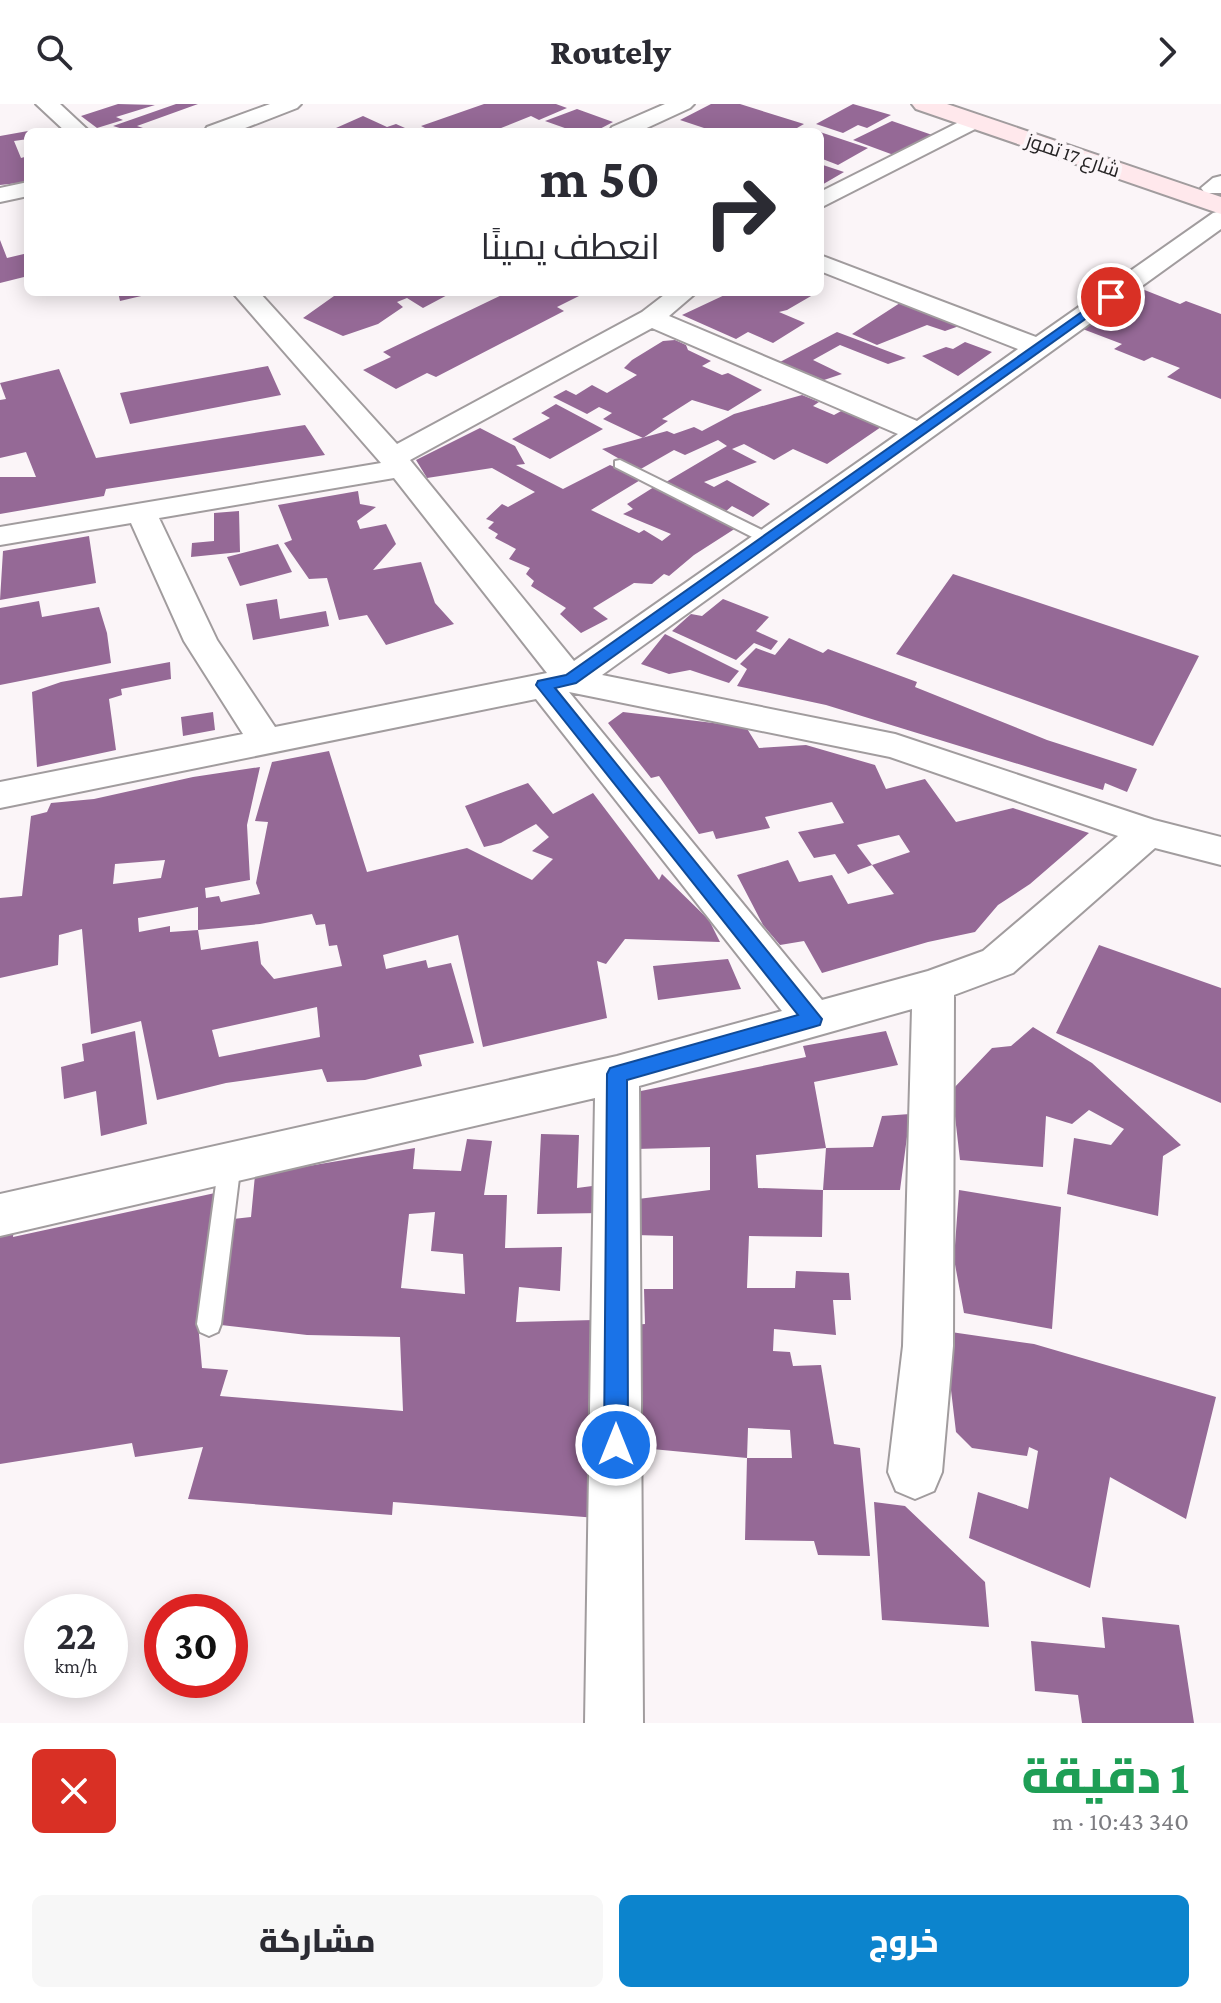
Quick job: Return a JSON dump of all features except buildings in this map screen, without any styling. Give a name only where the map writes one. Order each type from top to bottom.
[{"type":"main road","name":"شارع 17 تموز","points":[[924,104],[968,112],[1219,197]]},
{"type":"street","points":[[47,104],[74,128]]},
{"type":"street","points":[[226,128],[290,104]]},
{"type":"street","points":[[629,128],[683,104]]},
{"type":"street","points":[[824,199],[968,112]]},
{"type":"street","points":[[0,195],[24,190]]},
{"type":"street","points":[[557,682],[768,539],[1039,348],[1219,197]]},
{"type":"street","points":[[824,264],[1039,348]]},
{"type":"street","points":[[254,296],[397,463],[557,682],[813,1019]]},
{"type":"street","points":[[0,536],[397,463],[651,318],[679,296]]},
{"type":"street","points":[[651,318],[919,432]]},
{"type":"street","points":[[141,512],[201,641],[266,741]]},
{"type":"street","points":[[0,795],[557,682],[895,746],[1148,832],[1221,851]]},
{"type":"street","points":[[0,1215],[617,1074],[933,986],[998,962],[1148,832]]},
{"type":"street","points":[[915,1472],[928,1346],[933,986]]},
{"type":"street","points":[[614,1723],[617,1074]]},
{"type":"lane","points":[[620,464],[768,539]]},
{"type":"lane","points":[[209,1324],[230,1162]]},
{"type":"route","points":[[616,1445],[617,1074],[813,1019],[544,685],[571,680],[1111,297]]}]
